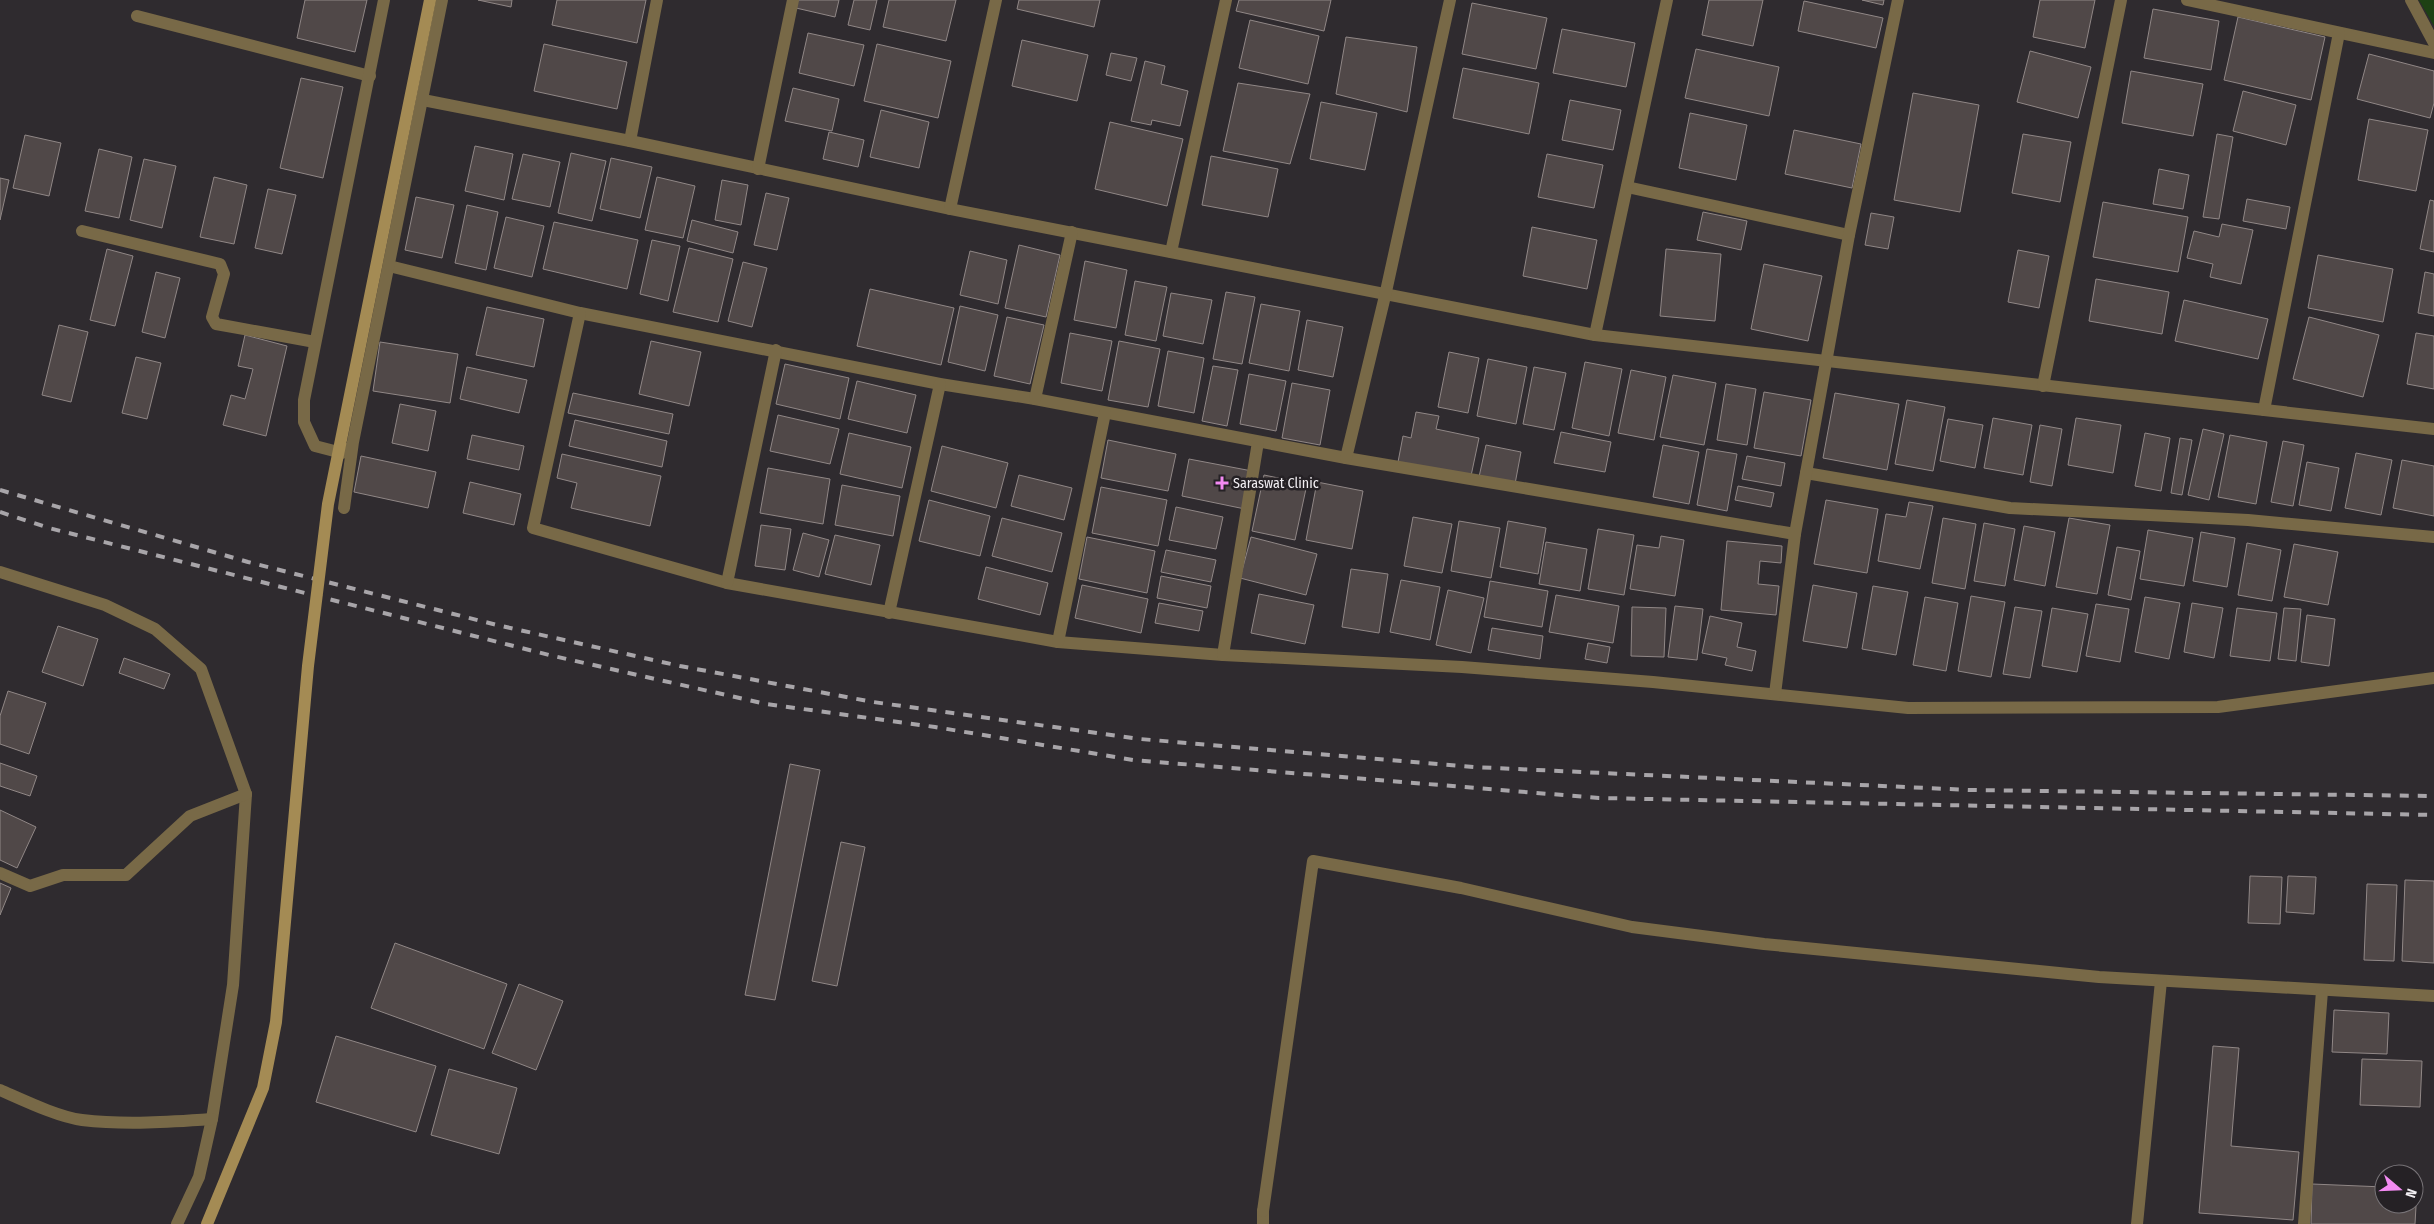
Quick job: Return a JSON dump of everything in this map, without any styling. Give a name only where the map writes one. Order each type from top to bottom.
[{"type":"street","points":[[353,442],[342,453],[315,446],[304,422],[304,400],[384,0]]},
{"type":"street","points":[[207,1224],[263,1088],[276,1022],[308,666],[328,504],[430,0]]},
{"type":"street","points":[[344,508],[353,442],[442,0]]},
{"type":"street","points":[[630,141],[657,0]]},
{"type":"street","points":[[758,169],[794,0]]},
{"type":"street","points":[[950,209],[996,0]]},
{"type":"street","points":[[1170,252],[1226,0]]},
{"type":"street","points":[[1346,458],[1385,296],[1450,0]]},
{"type":"street","points":[[1595,335],[1667,0]]},
{"type":"street","points":[[1774,694],[1795,534],[1849,235],[1898,0]]},
{"type":"street","points":[[2043,386],[2121,0]]},
{"type":"street","points":[[2187,0],[2434,53]]},
{"type":"street","points":[[2411,0],[2434,43]]},
{"type":"street","points":[[137,16],[370,76]]},
{"type":"street","points":[[2264,410],[2339,33]]},
{"type":"street","points":[[423,100],[630,141],[950,209],[1385,296],[1595,335],[2434,429]]},
{"type":"street","points":[[1627,187],[1849,235]]},
{"type":"street","points":[[82,230],[220,264],[224,274],[212,317],[216,324],[315,342]]},
{"type":"street","points":[[1036,399],[1072,232]]},
{"type":"street","points":[[389,266],[580,313],[776,350],[940,384],[1036,399],[1346,458],[1795,534]]},
{"type":"street","points":[[580,313],[533,528],[727,583],[889,614],[1058,642],[1223,654],[1462,667],[1774,694],[1908,708],[2218,707],[2434,678]]},
{"type":"street","points":[[727,583],[776,350]]},
{"type":"street","points":[[889,614],[940,384]]},
{"type":"street","points":[[1058,642],[1105,413]]},
{"type":"street","points":[[1223,654],[1258,442]]},
{"type":"street","points":[[1806,473],[2010,508],[2248,520],[2434,537]]},
{"type":"street","points":[[0,572],[104,605],[155,629],[201,669],[246,794],[233,985],[212,1119],[199,1176],[177,1224]]},
{"type":"street","points":[[0,873],[30,886],[63,875],[126,875],[190,816],[246,794]]},
{"type":"street","points":[[1263,1224],[1262,1211],[1314,862],[1461,888],[1632,927],[1764,944],[2099,977],[2434,996]]},
{"type":"street","points":[[2137,1224],[2161,981]]},
{"type":"street","points":[[2304,1224],[2322,990]]},
{"type":"street","points":[[0,1090],[81,1120],[162,1122],[212,1119]]},
{"type":"green space","points":[[2419,0],[2434,0],[2434,26]]},
{"type":"building","points":[[305,0],[367,0],[355,52],[297,38]]},
{"type":"building","points":[[478,0],[512,0],[511,7]]},
{"type":"building","points":[[557,0],[646,0],[637,43],[552,25]]},
{"type":"building","points":[[798,0],[839,0],[835,17],[796,8]]},
{"type":"building","points":[[854,0],[877,0],[870,30],[848,25]]},
{"type":"building","points":[[889,0],[956,0],[946,41],[883,27]]},
{"type":"building","points":[[1019,0],[1100,0],[1094,27],[1017,9]]},
{"type":"building","points":[[1239,0],[1331,0],[1324,31],[1236,11]]},
{"type":"building","points":[[1709,0],[1763,0],[1753,46],[1702,35]]},
{"type":"building","points":[[1862,0],[1884,0],[1883,5]]},
{"type":"building","points":[[2040,0],[2095,0],[2085,48],[2033,37]]},
{"type":"building","points":[[1804,1],[1883,18],[1876,48],[1798,31]]},
{"type":"building","points":[[1472,3],[1547,18],[1536,69],[1462,54]]},
{"type":"building","points":[[2153,9],[2219,21],[2211,70],[2144,58]]},
{"type":"building","points":[[2238,17],[2325,37],[2311,100],[2224,80]]},
{"type":"building","points":[[1250,20],[1319,36],[1308,84],[1239,68]]},
{"type":"building","points":[[1562,29],[1635,43],[1626,87],[1553,73]]},
{"type":"building","points":[[808,33],[864,45],[854,86],[799,73]]},
{"type":"building","points":[[1346,37],[1417,47],[1407,112],[1336,94]]},
{"type":"building","points":[[1022,40],[1088,55],[1077,101],[1012,86]]},
{"type":"building","points":[[544,44],[627,62],[617,109],[534,91]]},
{"type":"building","points":[[877,44],[951,61],[938,118],[864,101]]},
{"type":"building","points":[[1696,49],[1779,67],[1769,116],[1685,98]]},
{"type":"building","points":[[2030,51],[2091,67],[2078,118],[2017,102]]},
{"type":"building","points":[[1111,53],[1137,58],[1131,81],[1106,75]]},
{"type":"building","points":[[2369,54],[2434,71],[2434,103],[2430,118],[2357,99]]},
{"type":"building","points":[[1145,61],[1165,66],[1161,84],[1188,91],[1180,126],[1152,120],[1151,125],[1131,121]]},
{"type":"building","points":[[1463,68],[1539,83],[1529,134],[1453,118]]},
{"type":"building","points":[[2131,71],[2203,84],[2193,136],[2122,123]]},
{"type":"building","points":[[301,78],[343,87],[323,178],[280,168]]},
{"type":"building","points":[[1238,83],[1310,94],[1290,164],[1223,151]]},
{"type":"building","points":[[793,88],[839,99],[832,131],[785,121]]},
{"type":"building","points":[[2243,91],[2296,105],[2286,145],[2233,131]]},
{"type":"building","points":[[1913,93],[1979,105],[1960,212],[1894,200]]},
{"type":"building","points":[[1570,100],[1621,110],[1613,150],[1562,140]]},
{"type":"building","points":[[1321,102],[1377,113],[1365,170],[1310,159]]},
{"type":"building","points":[[881,110],[929,122],[919,168],[870,157]]},
{"type":"building","points":[[1690,113],[1747,125],[1736,180],[1679,168]]},
{"type":"building","points":[[2369,119],[2428,130],[2416,191],[2358,180]]},
{"type":"building","points":[[1110,122],[1183,139],[1167,206],[1095,189]]},
{"type":"building","points":[[1794,130],[1861,144],[1852,188],[1785,174]]},
{"type":"building","points":[[829,132],[864,140],[858,167],[823,159]]},
{"type":"building","points":[[2023,134],[2071,142],[2060,202],[2012,193]]},
{"type":"building","points":[[2217,134],[2233,137],[2219,219],[2203,217]]},
{"type":"building","points":[[25,135],[61,143],[49,196],[13,188]]},
{"type":"building","points":[[475,146],[513,154],[504,200],[465,191]]},
{"type":"building","points":[[99,149],[132,157],[119,218],[85,211]]},
{"type":"building","points":[[571,153],[606,161],[592,221],[558,213]]},
{"type":"building","points":[[523,154],[560,162],[550,207],[512,199]]},
{"type":"building","points":[[1547,154],[1603,165],[1594,208],[1538,197]]},
{"type":"building","points":[[1211,156],[1278,169],[1268,217],[1202,205]]},
{"type":"building","points":[[611,158],[652,167],[640,218],[600,209]]},
{"type":"building","points":[[144,159],[176,166],[162,228],[130,220]]},
{"type":"building","points":[[2159,169],[2189,175],[2183,209],[2153,204]]},
{"type":"building","points":[[214,177],[247,185],[234,244],[200,237]]},
{"type":"building","points":[[657,177],[695,186],[683,238],[645,230]]},
{"type":"building","points":[[0,178],[9,180],[0,220]]},
{"type":"building","points":[[722,180],[748,185],[741,225],[715,220]]},
{"type":"building","points":[[268,189],[296,195],[282,254],[255,248]]},
{"type":"building","points":[[766,193],[789,198],[777,250],[754,245]]},
{"type":"building","points":[[416,197],[454,205],[442,258],[405,250]]},
{"type":"building","points":[[2247,199],[2290,207],[2286,229],[2243,221]]},
{"type":"building","points":[[2430,200],[2434,201],[2434,252],[2420,249]]},
{"type":"building","points":[[2103,202],[2188,217],[2178,272],[2093,257]]},
{"type":"building","points":[[467,205],[498,212],[486,270],[455,263]]},
{"type":"building","points":[[1703,212],[1747,221],[1741,250],[1697,240]]},
{"type":"building","points":[[1871,213],[1894,217],[1888,249],[1865,245]]},
{"type":"building","points":[[506,217],[544,226],[532,277],[494,268]]},
{"type":"building","points":[[692,220],[738,232],[733,253],[687,241]]},
{"type":"building","points":[[554,222],[638,240],[627,289],[543,269]]},
{"type":"building","points":[[2222,224],[2253,230],[2241,284],[2210,277],[2213,264],[2187,258],[2194,231],[2219,237]]},
{"type":"building","points":[[1532,227],[1597,240],[1587,289],[1523,276]]},
{"type":"building","points":[[652,240],[680,246],[668,301],[640,294]]},
{"type":"building","points":[[1019,245],[1060,255],[1046,317],[1005,308]]},
{"type":"building","points":[[689,248],[733,259],[718,322],[673,312]]},
{"type":"building","points":[[107,249],[133,256],[115,326],[90,320]]},
{"type":"building","points":[[1666,249],[1721,254],[1715,321],[1660,316]]},
{"type":"building","points":[[2018,250],[2049,256],[2039,308],[2008,302]]},
{"type":"building","points":[[970,251],[1007,260],[998,304],[960,295]]},
{"type":"building","points":[[2318,255],[2393,269],[2383,322],[2308,308]]},
{"type":"building","points":[[1085,261],[1127,270],[1116,328],[1074,320]]},
{"type":"building","points":[[743,262],[767,268],[752,327],[728,321]]},
{"type":"building","points":[[1764,264],[1822,276],[1808,341],[1751,329]]},
{"type":"building","points":[[156,272],[180,278],[165,338],[142,332]]},
{"type":"building","points":[[2425,272],[2434,274],[2434,316],[2418,313]]},
{"type":"building","points":[[2096,279],[2169,292],[2162,334],[2089,321]]},
{"type":"building","points":[[1135,281],[1167,287],[1156,341],[1125,335]]},
{"type":"building","points":[[870,289],[954,308],[941,365],[857,346]]},
{"type":"building","points":[[1226,292],[1255,297],[1242,364],[1213,359]]},
{"type":"building","points":[[1171,293],[1212,300],[1203,344],[1163,336]]},
{"type":"building","points":[[2184,300],[2268,319],[2258,359],[2175,341]]},
{"type":"building","points":[[1261,304],[1300,311],[1289,371],[1249,363]]},
{"type":"building","points":[[960,306],[998,315],[985,371],[948,362]]},
{"type":"building","points":[[487,307],[544,319],[534,367],[476,355]]},
{"type":"building","points":[[1007,317],[1044,325],[1030,384],[994,376]]},
{"type":"building","points":[[2309,317],[2379,335],[2363,397],[2293,379]]},
{"type":"building","points":[[1307,320],[1343,327],[1333,377],[1298,370]]},
{"type":"building","points":[[59,325],[88,332],[71,402],[42,395]]},
{"type":"building","points":[[1070,333],[1112,341],[1102,391],[1061,383]]},
{"type":"building","points":[[2416,333],[2434,336],[2434,389],[2407,384]]},
{"type":"building","points":[[245,335],[287,346],[266,436],[223,425],[231,395],[245,399],[253,369],[238,366]]},
{"type":"building","points":[[651,341],[701,352],[689,406],[639,394]]},
{"type":"building","points":[[1119,341],[1160,349],[1148,407],[1108,400]]},
{"type":"building","points":[[380,342],[458,354],[450,403],[373,391]]},
{"type":"building","points":[[1168,351],[1204,358],[1194,413],[1158,406]]},
{"type":"building","points":[[1449,352],[1479,358],[1468,413],[1438,407]]},
{"type":"building","points":[[136,357],[161,363],[147,419],[122,413]]},
{"type":"building","points":[[1488,359],[1527,367],[1516,424],[1477,416]]},
{"type":"building","points":[[1585,362],[1622,369],[1609,436],[1572,428]]},
{"type":"building","points":[[785,364],[849,378],[840,419],[776,404]]},
{"type":"building","points":[[1213,366],[1238,370],[1227,426],[1202,421]]},
{"type":"building","points":[[467,367],[527,380],[519,413],[460,399]]},
{"type":"building","points":[[1534,367],[1566,373],[1554,430],[1523,424]]},
{"type":"building","points":[[1631,370],[1666,377],[1654,440],[1618,433]]},
{"type":"building","points":[[1249,374],[1286,381],[1276,431],[1240,424]]},
{"type":"building","points":[[1673,375],[1716,383],[1704,445],[1660,437]]},
{"type":"building","points":[[857,381],[916,395],[907,433],[848,419]]},
{"type":"building","points":[[1292,383],[1330,390],[1320,445],[1282,438]]},
{"type":"building","points":[[1726,384],[1756,389],[1747,445],[1717,440]]},
{"type":"building","points":[[1764,392],[1811,400],[1801,456],[1754,448]]},
{"type":"building","points":[[573,393],[673,414],[669,434],[568,413]]},
{"type":"building","points":[[1835,393],[1899,404],[1887,470],[1823,458]]},
{"type":"building","points":[[1907,400],[1945,407],[1933,471],[1895,464]]},
{"type":"building","points":[[400,404],[436,411],[428,451],[392,443]]},
{"type":"building","points":[[1416,412],[1439,416],[1436,429],[1479,438],[1471,476],[1398,462],[1403,436],[1411,438]]},
{"type":"building","points":[[778,415],[839,429],[830,464],[770,451]]},
{"type":"building","points":[[1993,418],[2032,425],[2023,475],[1984,468]]},
{"type":"building","points":[[2076,418],[2121,425],[2113,473],[2068,465]]},
{"type":"building","points":[[1948,419],[1983,425],[1975,468],[1940,461]]},
{"type":"building","points":[[575,420],[667,441],[662,467],[569,446]]},
{"type":"building","points":[[2040,425],[2062,429],[2052,486],[2030,482]]},
{"type":"building","points":[[2203,429],[2224,434],[2209,500],[2188,495]]},
{"type":"building","points":[[1561,432],[1611,442],[1605,472],[1554,463]]},
{"type":"building","points":[[849,433],[911,447],[902,488],[840,474]]},
{"type":"building","points":[[2145,433],[2170,438],[2161,491],[2135,486]]},
{"type":"building","points":[[472,435],[524,446],[519,470],[467,459]]},
{"type":"building","points":[[2230,435],[2267,442],[2256,504],[2218,497]]},
{"type":"building","points":[[2180,438],[2192,440],[2182,495],[2171,493]]},
{"type":"building","points":[[1108,440],[1176,454],[1168,491],[1101,478]]},
{"type":"building","points":[[2283,441],[2304,445],[2293,506],[2271,502]]},
{"type":"building","points":[[1486,445],[1521,452],[1515,484],[1479,477]]},
{"type":"building","points":[[1663,445],[1699,452],[1689,504],[1653,497]]},
{"type":"building","points":[[942,446],[1008,463],[996,508],[931,491]]},
{"type":"building","points":[[1707,449],[1737,454],[1727,511],[1697,505]]},
{"type":"building","points":[[2356,453],[2392,460],[2381,515],[2345,508]]},
{"type":"building","points":[[562,454],[661,476],[650,526],[571,508],[577,483],[557,478]]},
{"type":"building","points":[[361,456],[436,472],[428,508],[354,492]]},
{"type":"building","points":[[1747,456],[1785,463],[1781,486],[1742,479]]},
{"type":"building","points":[[1189,459],[1252,471],[1245,509],[1182,496]]},
{"type":"building","points":[[2402,460],[2434,466],[2434,516],[2393,508]]},
{"type":"building","points":[[2307,462],[2339,468],[2331,511],[2299,505]]},
{"type":"building","points":[[768,468],[830,479],[823,524],[760,513]]},
{"type":"building","points":[[1019,475],[1072,488],[1064,520],[1011,506]]},
{"type":"building","points":[[1264,475],[1307,484],[1295,540],[1252,531]]},
{"type":"building","points":[[470,482],[521,494],[514,525],[463,513]]},
{"type":"building","points":[[1317,482],[1363,491],[1352,549],[1306,540]]},
{"type":"building","points":[[842,485],[900,496],[893,536],[835,525]]},
{"type":"building","points":[[1738,486],[1774,493],[1771,507],[1735,500]]},
{"type":"building","points":[[1101,487],[1167,500],[1158,546],[1092,533]]},
{"type":"building","points":[[929,500],[990,516],[980,556],[919,541]]},
{"type":"building","points":[[1826,500],[1878,509],[1867,573],[1814,564]]},
{"type":"building","points":[[1909,502],[1933,506],[1920,569],[1878,561],[1886,514],[1906,517]]},
{"type":"building","points":[[1176,507],[1223,517],[1216,549],[1169,540]]},
{"type":"building","points":[[1413,517],[1452,524],[1442,573],[1404,566]]},
{"type":"building","points":[[1002,518],[1062,533],[1052,572],[992,556]]},
{"type":"building","points":[[1943,518],[1976,524],[1965,589],[1932,583]]},
{"type":"building","points":[[2069,518],[2110,525],[2097,594],[2056,587]]},
{"type":"building","points":[[1459,521],[1500,528],[1491,578],[1451,571]]},
{"type":"building","points":[[1508,521],[1546,528],[1538,574],[1500,567]]},
{"type":"building","points":[[1984,523],[2015,529],[2005,586],[1974,581]]},
{"type":"building","points":[[761,525],[791,529],[785,570],[755,566]]},
{"type":"building","points":[[2024,526],[2055,532],[2045,586],[2014,580]]},
{"type":"building","points":[[1598,529],[1634,535],[1624,595],[1588,589]]},
{"type":"building","points":[[2148,530],[2193,538],[2184,586],[2140,579]]},
{"type":"building","points":[[2201,532],[2235,538],[2227,587],[2193,581]]},
{"type":"building","points":[[803,533],[829,540],[819,577],[793,570]]},
{"type":"building","points":[[835,535],[880,545],[871,585],[825,574]]},
{"type":"building","points":[[1661,536],[1684,540],[1675,596],[1630,589],[1637,545],[1659,548]]},
{"type":"building","points":[[1087,537],[1155,551],[1147,593],[1079,579]]},
{"type":"building","points":[[1251,537],[1317,554],[1306,595],[1240,578]]},
{"type":"building","points":[[1727,541],[1782,546],[1781,563],[1760,561],[1758,584],[1779,586],[1776,615],[1721,610]]},
{"type":"building","points":[[1546,542],[1587,549],[1580,591],[1539,584]]},
{"type":"building","points":[[2247,543],[2281,550],[2272,601],[2238,595]]},
{"type":"building","points":[[2294,544],[2338,552],[2328,605],[2284,597]]},
{"type":"building","points":[[2117,547],[2140,551],[2131,600],[2108,595]]},
{"type":"building","points":[[1166,550],[1216,560],[1211,582],[1161,572]]},
{"type":"building","points":[[986,567],[1048,583],[1040,615],[978,599]]},
{"type":"building","points":[[1351,569],[1388,574],[1379,633],[1342,627]]},
{"type":"building","points":[[1161,576],[1211,586],[1207,608],[1157,598]]},
{"type":"building","points":[[1401,580],[1440,587],[1430,640],[1390,632]]},
{"type":"building","points":[[1490,581],[1548,591],[1542,627],[1484,617]]},
{"type":"building","points":[[1082,585],[1148,599],[1141,633],[1075,618]]},
{"type":"building","points":[[1813,585],[1857,593],[1847,648],[1803,641]]},
{"type":"building","points":[[1873,586],[1908,592],[1896,655],[1862,649]]},
{"type":"building","points":[[1448,590],[1484,598],[1471,653],[1436,645]]},
{"type":"building","points":[[1259,594],[1314,605],[1305,644],[1251,633]]},
{"type":"building","points":[[1556,595],[1619,606],[1613,643],[1549,632]]},
{"type":"building","points":[[1971,596],[2005,602],[1991,677],[1958,671]]},
{"type":"building","points":[[1925,597],[1958,603],[1946,671],[1913,665]]},
{"type":"building","points":[[2145,597],[2180,603],[2169,659],[2135,652]]},
{"type":"building","points":[[1159,603],[1203,611],[1199,631],[1155,623]]},
{"type":"building","points":[[2192,603],[2223,608],[2214,658],[2184,652]]},
{"type":"building","points":[[2096,604],[2129,609],[2120,662],[2086,656]]},
{"type":"building","points":[[1675,606],[1703,609],[1697,660],[1668,657]]},
{"type":"building","points":[[1632,607],[1666,608],[1664,657],[1631,656]]},
{"type":"building","points":[[2015,607],[2042,611],[2030,678],[2003,674]]},
{"type":"building","points":[[2052,608],[2088,614],[2077,672],[2042,666]]},
{"type":"building","points":[[2237,608],[2277,613],[2270,661],[2230,656]]},
{"type":"building","points":[[2284,608],[2301,609],[2296,661],[2278,659]]},
{"type":"building","points":[[2307,615],[2335,619],[2329,666],[2301,662]]},
{"type":"building","points":[[1710,616],[1742,623],[1737,647],[1756,651],[1752,671],[1725,665],[1727,658],[1702,653]]},
{"type":"building","points":[[58,626],[98,639],[83,686],[42,672]]},
{"type":"building","points":[[1492,628],[1543,636],[1540,659],[1488,650]]},
{"type":"building","points":[[1588,643],[1610,647],[1607,663],[1585,659]]},
{"type":"building","points":[[124,658],[170,674],[164,689],[119,673]]},
{"type":"building","points":[[8,691],[46,703],[29,754],[0,744],[0,716]]},
{"type":"building","points":[[0,763],[37,776],[30,796],[0,786]]},
{"type":"building","points":[[790,764],[820,770],[775,1000],[745,995]]},
{"type":"building","points":[[0,810],[36,827],[17,868],[0,860]]},
{"type":"building","points":[[841,842],[865,847],[837,986],[812,981]]},
{"type":"building","points":[[2250,876],[2282,877],[2280,924],[2248,923]]},
{"type":"building","points":[[2288,876],[2316,877],[2314,914],[2286,912]]},
{"type":"building","points":[[2405,880],[2434,881],[2434,963],[2402,961]]},
{"type":"building","points":[[0,883],[11,888],[0,915]]},
{"type":"building","points":[[2367,884],[2397,885],[2394,961],[2364,960]]},
{"type":"building","points":[[395,943],[507,984],[484,1049],[371,1008]]},
{"type":"building","points":[[519,984],[563,1001],[536,1070],[492,1053]]},
{"type":"building","points":[[2334,1010],[2389,1013],[2387,1054],[2332,1052]]},
{"type":"building","points":[[336,1036],[436,1066],[416,1132],[316,1102]]},
{"type":"building","points":[[2213,1046],[2239,1048],[2231,1146],[2299,1152],[2293,1220],[2199,1213]]},
{"type":"building","points":[[2362,1059],[2422,1061],[2420,1107],[2360,1105]]},
{"type":"building","points":[[449,1069],[517,1088],[499,1154],[431,1135]]},
{"type":"building","points":[[2312,1184],[2374,1187],[2374,1214],[2416,1214],[2415,1224],[2311,1224]]},
{"type":"railway","points":[[0,490],[248,562],[497,625],[680,666],[873,702],[1140,739],[1474,767],[1969,790],[2434,796]]},
{"type":"railway","points":[[0,512],[49,528],[549,655],[766,704],[935,727],[1133,760],[1599,798],[2434,815]]},
{"type":"place","name":"Saraswat Clinic","points":[[1222,483]]}]
